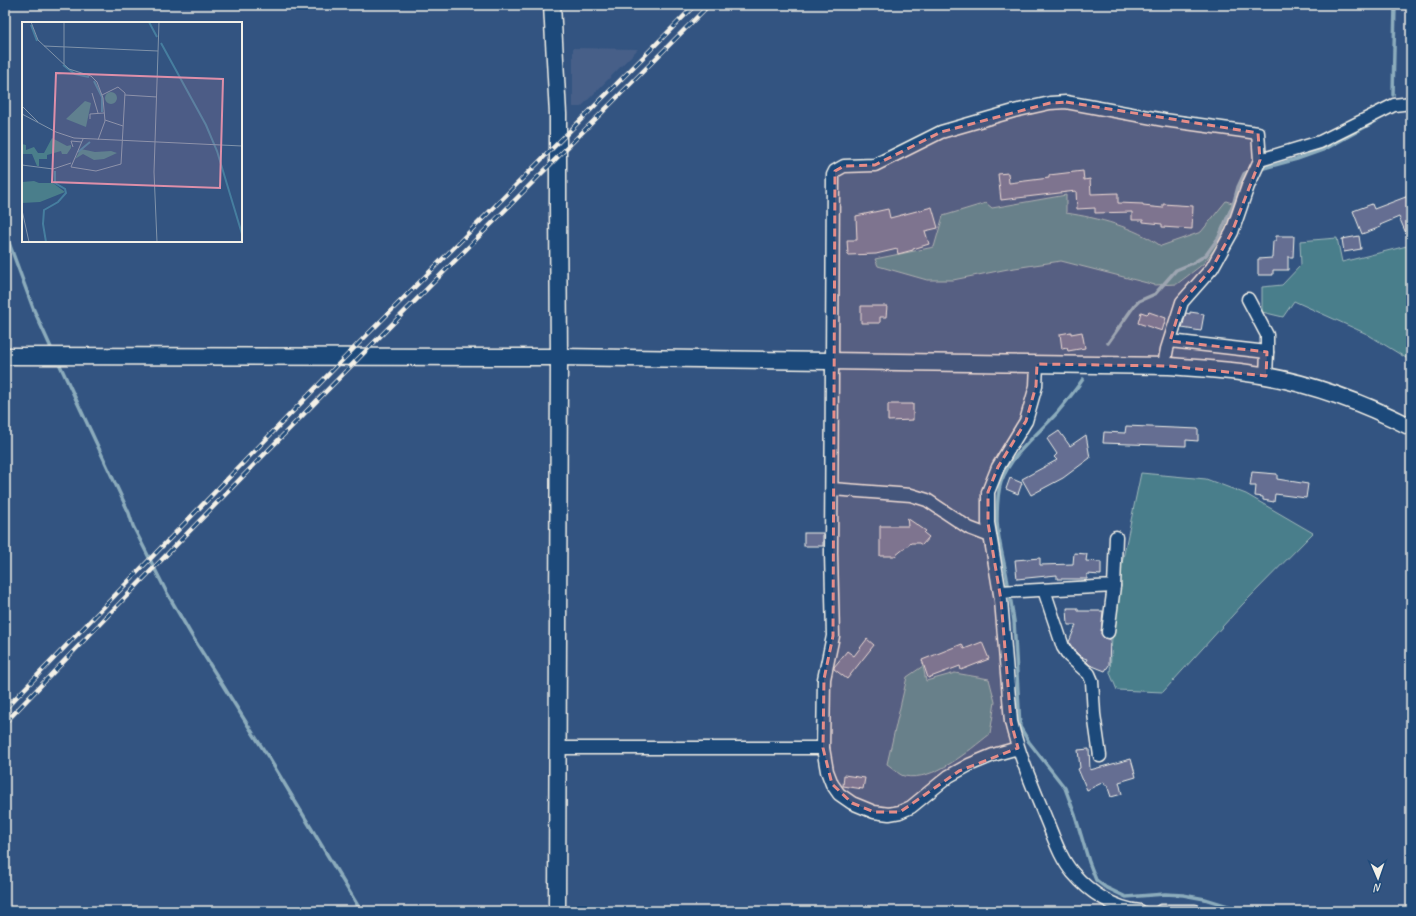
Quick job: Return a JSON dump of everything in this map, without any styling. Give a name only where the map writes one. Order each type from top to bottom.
[{"type":"street","points":[[552,5],[558,114],[559,357],[557,911]]},
{"type":"street","points":[[1018,748],[993,755],[969,765],[949,776],[911,807],[900,812],[889,814],[874,812],[852,803],[840,794],[832,784],[827,772],[823,748],[824,679],[833,636],[833,175],[839,168],[844,166],[875,165],[941,132],[1014,111],[1050,103],[1066,102],[1164,120],[1258,133],[1260,160],[1248,186],[1232,232],[1212,268],[1182,302],[1164,366]]},
{"type":"street","points":[[1260,160],[1320,142],[1394,105],[1411,103]]},
{"type":"street","points":[[1248,299],[1267,335],[1266,376]]},
{"type":"street","points":[[1170,341],[1267,352]]},
{"type":"street","points":[[5,356],[559,357],[1164,366],[1240,372],[1290,381],[1338,396],[1393,418],[1411,427]]},
{"type":"street","points":[[1037,364],[1036,386],[1026,421],[998,467],[988,492],[988,523],[1000,592],[1011,722],[1018,748],[1062,858],[1073,874],[1096,894],[1114,905],[1128,910],[1140,911]]},
{"type":"street","points":[[832,489],[916,497],[926,500],[969,528],[990,536]]},
{"type":"street","points":[[1108,632],[1114,586],[1116,537]]},
{"type":"street","points":[[1000,592],[1114,586]]},
{"type":"street","points":[[1044,590],[1063,647],[1069,656],[1089,674],[1092,681],[1094,714],[1100,756]]},
{"type":"street","points":[[558,748],[823,748]]},
{"type":"street","points":[[1161,911],[1195,911]]},
{"type":"highlighted area","points":[[1066,102],[1258,133],[1260,160],[1232,232],[1212,268],[1182,302],[1170,341],[1267,352],[1266,376],[1169,366],[1037,364],[1036,386],[1026,421],[998,467],[988,492],[988,523],[1001,600],[1011,722],[1018,748],[959,771],[900,812],[874,812],[852,803],[832,784],[823,748],[824,679],[833,636],[835,171],[844,166],[875,165],[941,132],[1050,103]]},
{"type":"shaded area","points":[[573,48],[638,49],[581,107],[573,107]]},
{"type":"green space","points":[[1066,195],[1066,213],[1116,224],[1151,239],[1161,246],[1201,232],[1226,201],[1238,205],[1224,237],[1203,264],[1177,284],[1155,285],[1061,261],[1008,269],[953,280],[927,280],[878,266],[875,259],[934,247],[943,216],[986,203],[992,208]]},
{"type":"green space","points":[[1337,238],[1342,262],[1411,245],[1411,361],[1367,334],[1294,301],[1283,317],[1262,312],[1262,287],[1282,285],[1301,265],[1300,241]]},
{"type":"green space","points":[[1141,473],[1206,479],[1246,494],[1313,533],[1242,605],[1163,692],[1117,690],[1110,673],[1114,601]]},
{"type":"green space","points":[[923,666],[926,681],[955,673],[989,679],[995,702],[990,734],[950,764],[939,770],[915,777],[904,776],[887,764],[907,677]]},
{"type":"building","points":[[1083,171],[1084,180],[1090,179],[1091,194],[1118,193],[1118,203],[1143,204],[1143,206],[1163,208],[1163,204],[1193,206],[1192,229],[1162,227],[1162,224],[1143,222],[1143,220],[1132,220],[1132,212],[1095,213],[1095,208],[1077,209],[1076,191],[1001,200],[998,174],[1008,173],[1009,183],[1049,178],[1049,175]]},
{"type":"building","points":[[1411,195],[1411,245],[1399,217],[1380,225],[1381,227],[1362,234],[1353,211],[1372,204],[1374,209]]},
{"type":"building","points":[[932,207],[938,228],[925,231],[929,244],[898,254],[897,249],[876,254],[848,255],[847,240],[857,240],[856,216],[888,209],[890,218]]},
{"type":"building","points":[[1276,236],[1294,236],[1293,257],[1288,257],[1288,270],[1273,270],[1273,275],[1258,275],[1258,259],[1272,258],[1273,241],[1276,241]]},
{"type":"building","points":[[1359,236],[1361,249],[1344,252],[1342,239]]},
{"type":"building","points":[[861,306],[887,306],[886,317],[880,317],[880,323],[861,323]]},
{"type":"building","points":[[1141,312],[1147,314],[1149,312],[1166,318],[1162,331],[1138,323]]},
{"type":"building","points":[[1190,312],[1204,314],[1201,331],[1182,328],[1186,313],[1190,314]]},
{"type":"building","points":[[1071,332],[1071,334],[1082,332],[1085,348],[1068,351],[1067,348],[1062,349],[1060,334]]},
{"type":"building","points":[[888,404],[913,404],[913,420],[888,421]]},
{"type":"building","points":[[1126,426],[1198,429],[1198,441],[1186,440],[1186,446],[1103,443],[1104,432],[1125,433]]},
{"type":"building","points":[[1059,431],[1070,446],[1086,435],[1090,458],[1063,478],[1031,495],[1022,479],[1057,460],[1054,457],[1057,454],[1047,439]]},
{"type":"building","points":[[1252,472],[1277,474],[1277,479],[1308,484],[1306,498],[1275,494],[1274,502],[1263,500],[1263,497],[1255,496],[1256,486],[1250,486]]},
{"type":"building","points":[[1010,478],[1022,483],[1018,494],[1006,489]]},
{"type":"building","points":[[907,518],[926,531],[924,533],[929,537],[922,545],[919,543],[911,543],[895,556],[880,556],[880,526],[908,526]]},
{"type":"building","points":[[804,533],[823,533],[823,546],[804,546]]},
{"type":"building","points":[[1074,553],[1087,554],[1086,561],[1101,562],[1101,575],[1087,574],[1087,579],[1057,579],[1057,575],[1017,579],[1015,560],[1040,558],[1040,565],[1073,564]]},
{"type":"building","points":[[1067,608],[1078,608],[1078,611],[1103,611],[1101,634],[1104,638],[1110,639],[1109,665],[1105,671],[1090,665],[1086,661],[1087,659],[1081,657],[1070,644],[1069,642],[1076,625],[1068,625]]},
{"type":"building","points":[[867,639],[874,645],[847,679],[834,669],[834,667],[847,651],[854,656]]},
{"type":"building","points":[[982,642],[989,659],[961,670],[960,666],[928,678],[922,660],[962,644],[964,649]]},
{"type":"building","points":[[1089,749],[1090,770],[1131,759],[1136,777],[1119,782],[1122,794],[1111,797],[1107,785],[1105,785],[1104,782],[1087,790],[1078,769],[1080,768],[1078,750]]},
{"type":"building","points":[[844,775],[865,778],[863,789],[843,786]]},
{"type":"waterway","points":[[1393,95],[1395,5]]},
{"type":"waterway","points":[[1264,168],[1297,159],[1325,149],[1376,121]]},
{"type":"waterway","points":[[1108,343],[1139,301],[1155,294],[1176,270],[1193,263],[1206,255],[1219,237],[1244,174],[1251,169]]},
{"type":"waterway","points":[[5,232],[33,308],[53,352]]},
{"type":"waterway","points":[[58,361],[129,513],[133,526],[167,593],[361,911]]},
{"type":"waterway","points":[[1008,584],[997,521],[998,496],[1001,482],[1018,453],[1057,413],[1083,379]]},
{"type":"waterway","points":[[1010,596],[1014,621],[1020,727],[1029,742],[1065,788],[1096,880],[1105,887],[1126,897],[1165,894],[1183,895],[1205,899],[1244,911]]},
{"type":"railway","points":[[5,709],[356,346],[695,5]]},
{"type":"railway","points":[[5,723],[267,452],[709,5]]}]
